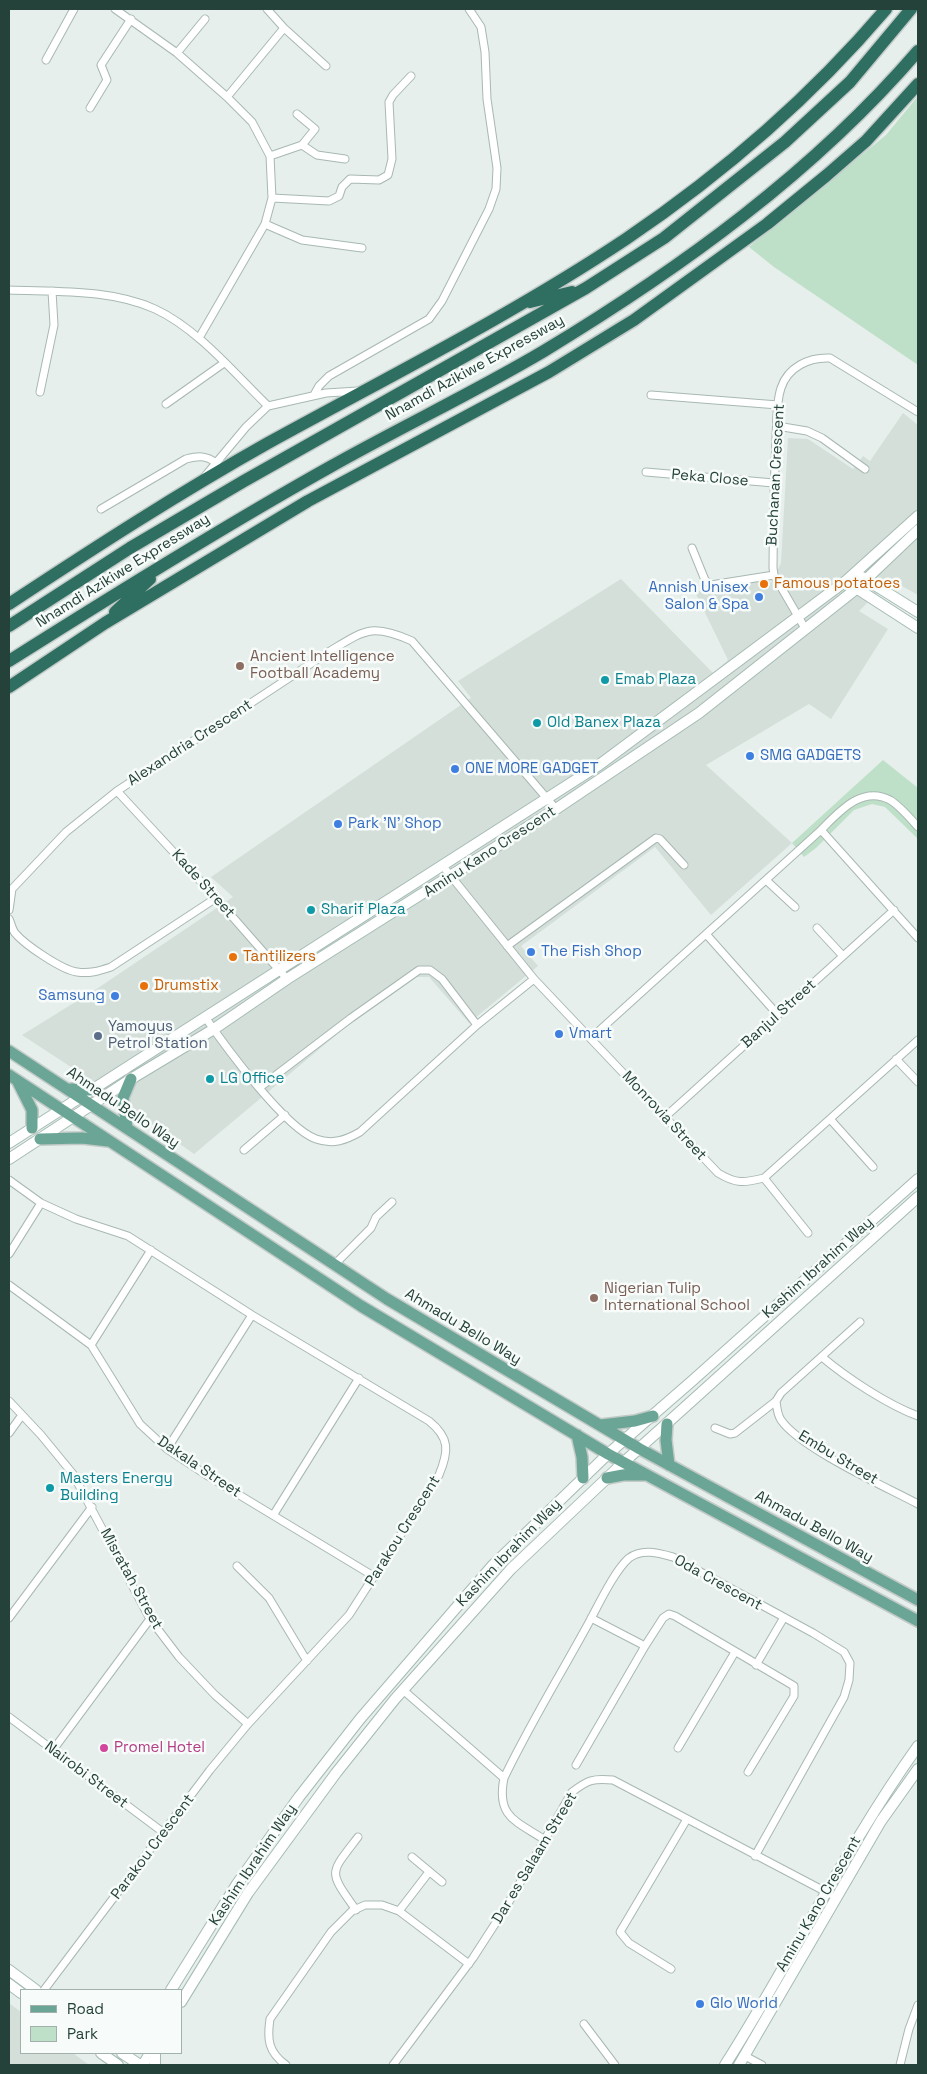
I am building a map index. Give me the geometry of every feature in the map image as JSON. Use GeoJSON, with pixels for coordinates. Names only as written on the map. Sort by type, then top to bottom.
{"type":"FeatureCollection","features":[{"type":"Feature","properties":{"kind":"highway"},"geometry":{"type":"LineString","coordinates":[[9,604],[200,482],[517,305],[624,240],[733,158],[797,103],[856,43],[886,9]]}},
{"type":"Feature","properties":{"kind":"highway","name":"Nnamdi Azikiwe Expressway"},"geometry":{"type":"LineString","coordinates":[[9,626],[130,548],[244,481],[586,288],[664,238],[785,142],[850,82],[911,9]]}},
{"type":"Feature","properties":{"kind":"highway","name":"Nnamdi Azikiwe Expressway"},"geometry":{"type":"LineString","coordinates":[[9,662],[167,561],[260,506],[542,352],[637,292],[729,228],[790,177],[870,105],[918,51]]}},
{"type":"Feature","properties":{"kind":"highway"},"geometry":{"type":"LineString","coordinates":[[9,687],[106,623],[308,501],[548,372],[634,320],[767,224],[828,175],[866,141],[918,84]]}},
{"type":"Feature","properties":{"kind":"highway"},"geometry":{"type":"LineString","coordinates":[[517,305],[586,288]]}},
{"type":"Feature","properties":{"kind":"highway"},"geometry":{"type":"LineString","coordinates":[[43,604],[78,559]]}},
{"type":"Feature","properties":{"kind":"highway"},"geometry":{"type":"LineString","coordinates":[[106,623],[118,608],[162,569],[167,561]]}},
{"type":"Feature","properties":{"kind":"main road","name":"Aminu Kano Crescent"},"geometry":{"type":"LineString","coordinates":[[9,1143],[599,765],[847,580],[918,516]]}},
{"type":"Feature","properties":{"kind":"main road","name":"Aminu Kano Crescent"},"geometry":{"type":"LineString","coordinates":[[9,1159],[131,1079],[214,1029],[287,979],[556,809],[699,713],[856,589],[918,530]]}},
{"type":"Feature","properties":{"kind":"main road"},"geometry":{"type":"LineString","coordinates":[[856,572],[865,580],[918,612]]}},
{"type":"Feature","properties":{"kind":"main road"},"geometry":{"type":"LineString","coordinates":[[847,580],[856,589],[918,628]]}},
{"type":"Feature","properties":{"kind":"main road","name":"Ahmadu Bello Way"},"geometry":{"type":"LineString","coordinates":[[9,1050],[387,1299],[640,1449],[918,1600]]}},
{"type":"Feature","properties":{"kind":"main road"},"geometry":{"type":"LineString","coordinates":[[13,1078],[361,1306],[608,1454],[918,1621]]}},
{"type":"Feature","properties":{"kind":"main road"},"geometry":{"type":"LineString","coordinates":[[13,1078],[32,1110],[32,1128]]}},
{"type":"Feature","properties":{"kind":"main road"},"geometry":{"type":"LineString","coordinates":[[126,1128],[123,1098],[131,1079]]}},
{"type":"Feature","properties":{"kind":"main road"},"geometry":{"type":"LineString","coordinates":[[67,1088],[91,1090]]}},
{"type":"Feature","properties":{"kind":"main road"},"geometry":{"type":"LineString","coordinates":[[40,1139],[82,1138],[111,1142]]}},
{"type":"Feature","properties":{"kind":"main road","name":"Kashim Ibrahim Way"},"geometry":{"type":"LineString","coordinates":[[172,1989],[237,1884],[299,1797],[360,1719],[493,1566],[608,1454],[918,1179]]}},
{"type":"Feature","properties":{"kind":"main road","name":"Kashim Ibrahim Way"},"geometry":{"type":"LineString","coordinates":[[182,2000],[248,1893],[336,1773],[404,1690],[511,1569],[624,1462],[918,1197]]}},
{"type":"Feature","properties":{"kind":"main road"},"geometry":{"type":"LineString","coordinates":[[601,1425],[635,1421],[653,1416]]}},
{"type":"Feature","properties":{"kind":"main road"},"geometry":{"type":"LineString","coordinates":[[667,1424],[666,1450],[669,1465]]}},
{"type":"Feature","properties":{"kind":"main road"},"geometry":{"type":"LineString","coordinates":[[577,1435],[582,1457],[583,1478]]}},
{"type":"Feature","properties":{"kind":"main road"},"geometry":{"type":"LineString","coordinates":[[607,1478],[623,1474],[648,1475]]}},
{"type":"Feature","properties":{"kind":"main road","name":"Aminu Kano Crescent"},"geometry":{"type":"LineString","coordinates":[[725,2065],[825,1892],[872,1815],[918,1746]]}},
{"type":"Feature","properties":{"kind":"main road","name":"Aminu Kano Crescent"},"geometry":{"type":"LineString","coordinates":[[742,2061],[881,1820],[918,1769]]}},
{"type":"Feature","properties":{"kind":"main road"},"geometry":{"type":"LineString","coordinates":[[9,1970],[35,1989]]}},
{"type":"Feature","properties":{"kind":"main road"},"geometry":{"type":"LineString","coordinates":[[9,1984],[20,1992]]}},
{"type":"Feature","properties":{"kind":"main road"},"geometry":{"type":"LineString","coordinates":[[102,2054],[118,2065]]}},
{"type":"Feature","properties":{"kind":"main road"},"geometry":{"type":"LineString","coordinates":[[127,2057],[141,2065],[149,2054]]}},
{"type":"Feature","properties":{"kind":"street"},"geometry":{"type":"LineString","coordinates":[[46,60],[74,9]]}},
{"type":"Feature","properties":{"kind":"street"},"geometry":{"type":"LineString","coordinates":[[115,9],[176,53],[227,97],[252,122],[270,156],[272,198],[265,224],[198,338]]}},
{"type":"Feature","properties":{"kind":"street"},"geometry":{"type":"LineString","coordinates":[[267,9],[284,28],[326,66]]}},
{"type":"Feature","properties":{"kind":"street"},"geometry":{"type":"LineString","coordinates":[[314,395],[319,386],[329,376],[429,319],[442,301],[490,209],[496,189],[496,168],[487,99],[485,52],[481,27],[470,9]]}},
{"type":"Feature","properties":{"kind":"street"},"geometry":{"type":"LineString","coordinates":[[90,108],[107,80],[101,65],[131,19]]}},
{"type":"Feature","properties":{"kind":"street"},"geometry":{"type":"LineString","coordinates":[[176,53],[205,19]]}},
{"type":"Feature","properties":{"kind":"street"},"geometry":{"type":"LineString","coordinates":[[227,97],[284,28]]}},
{"type":"Feature","properties":{"kind":"street"},"geometry":{"type":"LineString","coordinates":[[272,198],[329,201],[339,196],[342,187],[350,179],[379,180],[388,175],[392,159],[389,102],[411,76]]}},
{"type":"Feature","properties":{"kind":"street"},"geometry":{"type":"LineString","coordinates":[[270,156],[302,145],[315,129],[314,126],[298,114]]}},
{"type":"Feature","properties":{"kind":"street"},"geometry":{"type":"LineString","coordinates":[[302,145],[317,155],[345,159]]}},
{"type":"Feature","properties":{"kind":"street"},"geometry":{"type":"LineString","coordinates":[[265,224],[302,240],[362,248]]}},
{"type":"Feature","properties":{"kind":"street"},"geometry":{"type":"LineString","coordinates":[[9,290],[93,294],[142,304],[173,319],[198,338],[268,406]]}},
{"type":"Feature","properties":{"kind":"street"},"geometry":{"type":"LineString","coordinates":[[40,392],[54,325],[52,291]]}},
{"type":"Feature","properties":{"kind":"street","name":"Buchanan Crescent"},"geometry":{"type":"LineString","coordinates":[[806,630],[772,568],[774,483],[778,405],[781,388],[794,368],[814,359],[830,358],[918,412]]}},
{"type":"Feature","properties":{"kind":"street"},"geometry":{"type":"LineString","coordinates":[[166,404],[224,363]]}},
{"type":"Feature","properties":{"kind":"street"},"geometry":{"type":"LineString","coordinates":[[200,482],[246,427],[268,406],[332,392],[363,391]]}},
{"type":"Feature","properties":{"kind":"street"},"geometry":{"type":"LineString","coordinates":[[652,395],[778,405]]}},
{"type":"Feature","properties":{"kind":"street"},"geometry":{"type":"LineString","coordinates":[[777,426],[807,431],[822,438],[865,469]]}},
{"type":"Feature","properties":{"kind":"street"},"geometry":{"type":"LineString","coordinates":[[101,509],[186,459],[201,456],[208,457],[216,463]]}},
{"type":"Feature","properties":{"kind":"street","name":"Peka Close"},"geometry":{"type":"LineString","coordinates":[[646,472],[774,483]]}},
{"type":"Feature","properties":{"kind":"street"},"geometry":{"type":"LineString","coordinates":[[692,548],[705,580],[711,585],[774,574]]}},
{"type":"Feature","properties":{"kind":"street","name":"Alexandria Crescent"},"geometry":{"type":"LineString","coordinates":[[9,910],[12,889],[66,832],[117,791],[330,651],[359,634],[369,631],[380,630],[393,633],[412,641],[556,809]]}},
{"type":"Feature","properties":{"kind":"street","name":"Kade Street"},"geometry":{"type":"LineString","coordinates":[[117,791],[216,898],[287,979]]}},
{"type":"Feature","properties":{"kind":"street"},"geometry":{"type":"LineString","coordinates":[[591,1038],[822,830],[841,810],[854,801],[869,796],[891,801],[918,827]]}},
{"type":"Feature","properties":{"kind":"street"},"geometry":{"type":"LineString","coordinates":[[822,830],[918,938]]}},
{"type":"Feature","properties":{"kind":"street"},"geometry":{"type":"LineString","coordinates":[[507,946],[656,838],[684,865]]}},
{"type":"Feature","properties":{"kind":"street","name":"Monrovia Street"},"geometry":{"type":"LineString","coordinates":[[442,865],[534,979],[718,1173],[731,1181],[748,1182],[764,1178]]}},
{"type":"Feature","properties":{"kind":"street"},"geometry":{"type":"LineString","coordinates":[[766,880],[795,907]]}},
{"type":"Feature","properties":{"kind":"street"},"geometry":{"type":"LineString","coordinates":[[9,919],[16,933],[66,970],[95,972],[111,967],[216,898]]}},
{"type":"Feature","properties":{"kind":"street","name":"Banjul Street"},"geometry":{"type":"LineString","coordinates":[[665,1117],[894,910]]}},
{"type":"Feature","properties":{"kind":"street"},"geometry":{"type":"LineString","coordinates":[[817,928],[843,956]]}},
{"type":"Feature","properties":{"kind":"street"},"geometry":{"type":"LineString","coordinates":[[706,934],[778,1015]]}},
{"type":"Feature","properties":{"kind":"street"},"geometry":{"type":"LineString","coordinates":[[259,1088],[418,970],[430,970],[442,979],[477,1024]]}},
{"type":"Feature","properties":{"kind":"street"},"geometry":{"type":"LineString","coordinates":[[205,1017],[259,1088],[302,1132],[316,1139],[331,1142],[346,1140],[360,1132],[477,1024],[534,979]]}},
{"type":"Feature","properties":{"kind":"street"},"geometry":{"type":"LineString","coordinates":[[808,1233],[764,1178],[918,1040]]}},
{"type":"Feature","properties":{"kind":"street"},"geometry":{"type":"LineString","coordinates":[[896,1059],[918,1082]]}},
{"type":"Feature","properties":{"kind":"street"},"geometry":{"type":"LineString","coordinates":[[244,1150],[285,1115]]}},
{"type":"Feature","properties":{"kind":"street"},"geometry":{"type":"LineString","coordinates":[[830,1119],[873,1167]]}},
{"type":"Feature","properties":{"kind":"street","name":"Parakou Crescent"},"geometry":{"type":"LineString","coordinates":[[9,1180],[41,1203],[76,1219],[128,1236],[252,1315],[429,1421],[441,1431],[446,1446],[445,1461],[439,1475],[349,1615],[248,1724],[210,1770],[45,1989]]}},
{"type":"Feature","properties":{"kind":"street"},"geometry":{"type":"LineString","coordinates":[[334,1265],[371,1228],[376,1217],[392,1202]]}},
{"type":"Feature","properties":{"kind":"street"},"geometry":{"type":"LineString","coordinates":[[9,1254],[41,1203]]}},
{"type":"Feature","properties":{"kind":"street"},"geometry":{"type":"LineString","coordinates":[[90,1345],[151,1250]]}},
{"type":"Feature","properties":{"kind":"street","name":"Dakala Street"},"geometry":{"type":"LineString","coordinates":[[9,1285],[90,1345],[140,1424],[168,1450],[375,1577]]}},
{"type":"Feature","properties":{"kind":"street"},"geometry":{"type":"LineString","coordinates":[[168,1450],[252,1315]]}},
{"type":"Feature","properties":{"kind":"street"},"geometry":{"type":"LineString","coordinates":[[716,1428],[730,1434],[735,1433],[776,1401],[782,1393],[860,1322]]}},
{"type":"Feature","properties":{"kind":"street"},"geometry":{"type":"LineString","coordinates":[[822,1357],[834,1367],[871,1390],[918,1416]]}},
{"type":"Feature","properties":{"kind":"street"},"geometry":{"type":"LineString","coordinates":[[274,1514],[359,1378]]}},
{"type":"Feature","properties":{"kind":"street","name":"Misratah Street"},"geometry":{"type":"LineString","coordinates":[[9,1401],[73,1474],[150,1619],[215,1695],[248,1724]]}},
{"type":"Feature","properties":{"kind":"street","name":"Embu Street"},"geometry":{"type":"LineString","coordinates":[[776,1401],[777,1411],[782,1420],[804,1441],[918,1504]]}},
{"type":"Feature","properties":{"kind":"street"},"geometry":{"type":"LineString","coordinates":[[9,1433],[22,1415]]}},
{"type":"Feature","properties":{"kind":"street"},"geometry":{"type":"LineString","coordinates":[[9,1618],[92,1507]]}},
{"type":"Feature","properties":{"kind":"street","name":"Oda Crescent"},"geometry":{"type":"LineString","coordinates":[[545,1840],[509,1815],[503,1806],[501,1791],[504,1778],[591,1618],[621,1568],[630,1558],[644,1553],[657,1552],[673,1557],[783,1619],[813,1633],[844,1652],[850,1663],[850,1680],[844,1697],[755,1856]]}},
{"type":"Feature","properties":{"kind":"street"},"geometry":{"type":"LineString","coordinates":[[237,1566],[269,1598],[306,1661]]}},
{"type":"Feature","properties":{"kind":"street"},"geometry":{"type":"LineString","coordinates":[[576,1765],[644,1646],[663,1618],[669,1614],[794,1686],[794,1696],[748,1772]]}},
{"type":"Feature","properties":{"kind":"street"},"geometry":{"type":"LineString","coordinates":[[591,1618],[644,1646]]}},
{"type":"Feature","properties":{"kind":"street"},"geometry":{"type":"LineString","coordinates":[[53,1750],[150,1619]]}},
{"type":"Feature","properties":{"kind":"street"},"geometry":{"type":"LineString","coordinates":[[756,1665],[783,1619]]}},
{"type":"Feature","properties":{"kind":"street"},"geometry":{"type":"LineString","coordinates":[[678,1748],[734,1652]]}},
{"type":"Feature","properties":{"kind":"street"},"geometry":{"type":"LineString","coordinates":[[404,1690],[504,1778]]}},
{"type":"Feature","properties":{"kind":"street","name":"Nairobi Street"},"geometry":{"type":"LineString","coordinates":[[9,1717],[164,1833]]}},
{"type":"Feature","properties":{"kind":"street"},"geometry":{"type":"LineString","coordinates":[[907,1762],[918,1769]]}},
{"type":"Feature","properties":{"kind":"street","name":"Dar es Salaam Street"},"geometry":{"type":"LineString","coordinates":[[393,2065],[469,1964],[506,1907],[572,1792],[584,1782],[597,1778],[613,1780],[835,1897]]}},
{"type":"Feature","properties":{"kind":"street"},"geometry":{"type":"LineString","coordinates":[[671,1969],[629,1943],[620,1932],[687,1819]]}},
{"type":"Feature","properties":{"kind":"street"},"geometry":{"type":"LineString","coordinates":[[356,1910],[338,1883],[334,1873],[337,1865],[358,1837]]}},
{"type":"Feature","properties":{"kind":"street"},"geometry":{"type":"LineString","coordinates":[[412,1856],[442,1882]]}},
{"type":"Feature","properties":{"kind":"street"},"geometry":{"type":"LineString","coordinates":[[399,1911],[429,1872]]}},
{"type":"Feature","properties":{"kind":"street"},"geometry":{"type":"LineString","coordinates":[[286,2065],[271,2049],[267,2036],[270,2019],[331,1932],[356,1910],[365,1905],[382,1905],[399,1911],[469,1964]]}},
{"type":"Feature","properties":{"kind":"street"},"geometry":{"type":"LineString","coordinates":[[900,2065],[909,2029],[918,2005]]}},
{"type":"Feature","properties":{"kind":"street"},"geometry":{"type":"LineString","coordinates":[[584,2024],[615,2065]]}},
{"type":"Feature","properties":{"kind":"street"},"geometry":{"type":"LineString","coordinates":[[742,2061],[762,2065]]}},
{"type":"Feature","properties":{"kind":"shaded area"},"geometry":{"type":"Polygon","coordinates":[[[903,413],[918,425],[918,595],[891,580],[859,611],[888,629],[831,719],[809,704],[706,765],[792,843],[711,915],[655,847],[521,946],[538,966],[469,1023],[429,977],[417,977],[341,1031],[194,1154],[74,1069],[22,1035],[98,988],[233,897],[211,877],[471,698],[458,681],[621,579],[713,673],[728,660],[695,592],[764,572],[771,583],[781,563],[788,438],[808,439],[853,469],[863,456],[870,461],[903,413]]]}},
{"type":"Feature","properties":{"kind":"shaded area"},"geometry":{"type":"Polygon","coordinates":[[[9,2003],[20,2011],[20,2054],[74,2054],[89,2065],[9,2065],[9,2003]]]}},
{"type":"Feature","properties":{"kind":"green space"},"geometry":{"type":"Polygon","coordinates":[[[918,96],[918,365],[774,267],[749,247],[886,135],[918,96]]]}},
{"type":"Feature","properties":{"kind":"green space"},"geometry":{"type":"Polygon","coordinates":[[[883,760],[918,788],[918,839],[885,807],[872,804],[854,810],[816,848],[804,857],[792,843],[883,760]]]}},
{"type":"Feature","properties":{"kind":"place","name":"Famous potatoes"},"geometry":{"type":"Point","coordinates":[764,584]}},
{"type":"Feature","properties":{"kind":"place","name":"Annish Unisex Salon & Spa"},"geometry":{"type":"Point","coordinates":[759,597]}},
{"type":"Feature","properties":{"kind":"place","name":"Ancient Intelligence Football Academy"},"geometry":{"type":"Point","coordinates":[240,666]}},
{"type":"Feature","properties":{"kind":"place","name":"Emab Plaza"},"geometry":{"type":"Point","coordinates":[605,680]}},
{"type":"Feature","properties":{"kind":"place","name":"Old Banex Plaza"},"geometry":{"type":"Point","coordinates":[537,723]}},
{"type":"Feature","properties":{"kind":"place","name":"SMG GADGETS"},"geometry":{"type":"Point","coordinates":[750,756]}},
{"type":"Feature","properties":{"kind":"place","name":"ONE MORE GADGET"},"geometry":{"type":"Point","coordinates":[455,769]}},
{"type":"Feature","properties":{"kind":"place","name":"Park 'N' Shop"},"geometry":{"type":"Point","coordinates":[338,824]}},
{"type":"Feature","properties":{"kind":"place","name":"Sharif Plaza"},"geometry":{"type":"Point","coordinates":[311,910]}},
{"type":"Feature","properties":{"kind":"place","name":"The Fish Shop"},"geometry":{"type":"Point","coordinates":[531,952]}},
{"type":"Feature","properties":{"kind":"place","name":"Tantilizers"},"geometry":{"type":"Point","coordinates":[233,957]}},
{"type":"Feature","properties":{"kind":"place","name":"Drumstix"},"geometry":{"type":"Point","coordinates":[144,986]}},
{"type":"Feature","properties":{"kind":"place","name":"Samsung"},"geometry":{"type":"Point","coordinates":[115,996]}},
{"type":"Feature","properties":{"kind":"place","name":"Vmart"},"geometry":{"type":"Point","coordinates":[559,1034]}},
{"type":"Feature","properties":{"kind":"place","name":"Yamoyus Petrol Station"},"geometry":{"type":"Point","coordinates":[98,1036]}},
{"type":"Feature","properties":{"kind":"place","name":"LG Office"},"geometry":{"type":"Point","coordinates":[210,1079]}},
{"type":"Feature","properties":{"kind":"place","name":"Nigerian Tulip International School"},"geometry":{"type":"Point","coordinates":[594,1298]}},
{"type":"Feature","properties":{"kind":"place","name":"Masters Energy Building"},"geometry":{"type":"Point","coordinates":[50,1488]}},
{"type":"Feature","properties":{"kind":"place","name":"Promel Hotel"},"geometry":{"type":"Point","coordinates":[104,1748]}},
{"type":"Feature","properties":{"kind":"place","name":"Glo World"},"geometry":{"type":"Point","coordinates":[700,2004]}}]}
